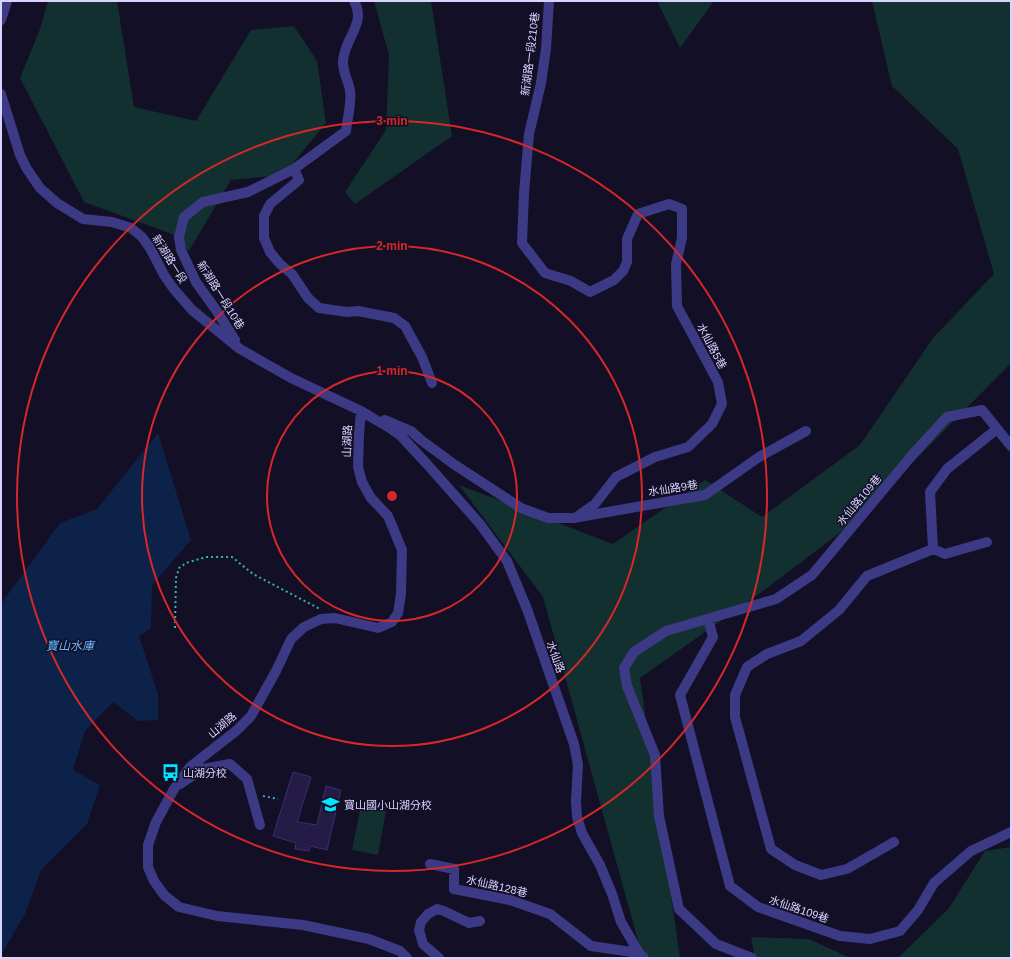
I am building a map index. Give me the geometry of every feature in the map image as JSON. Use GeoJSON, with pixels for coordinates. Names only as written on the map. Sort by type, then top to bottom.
{"type":"FeatureCollection","features":[{"type":"Feature","properties":{"kind":"street"},"geometry":{"type":"LineString","coordinates":[[1,20],[7,1]]}},
{"type":"Feature","properties":{"kind":"street","name":"新湖路一段10巷"},"geometry":{"type":"LineString","coordinates":[[240,348],[196,282],[181,250],[179,237],[184,217],[203,202],[248,192],[294,169],[346,131],[351,93],[343,62],[348,42],[358,23],[358,8],[354,1]]}},
{"type":"Feature","properties":{"kind":"street","name":"新湖路一段210巷"},"geometry":{"type":"LineString","coordinates":[[529,134],[541,83],[546,49],[549,1]]}},
{"type":"Feature","properties":{"kind":"street","name":"新湖路一段"},"geometry":{"type":"LineString","coordinates":[[1,94],[20,154],[27,170],[40,188],[57,203],[82,219],[112,222],[131,228],[142,237],[150,248],[164,275],[192,310],[240,348],[291,378],[361,411]]}},
{"type":"Feature","properties":{"kind":"street","name":"水仙路5巷"},"geometry":{"type":"LineString","coordinates":[[529,134],[522,242],[545,273],[572,281],[590,292],[614,280],[623,271],[628,262],[627,239],[638,214],[669,204],[682,209],[682,238],[676,264],[677,306],[718,382],[722,404],[712,424],[688,447],[655,457],[616,477],[595,504],[575,518]]}},
{"type":"Feature","properties":{"kind":"street"},"geometry":{"type":"LineString","coordinates":[[294,169],[299,180],[270,204],[264,216],[264,238],[270,252],[280,264],[292,274],[308,298],[319,308],[347,312],[358,311],[394,318],[405,326],[422,357],[432,383]]}},
{"type":"Feature","properties":{"kind":"street","name":"水仙路109巷"},"geometry":{"type":"LineString","coordinates":[[752,958],[716,944],[679,909],[659,816],[655,754],[627,686],[624,668],[634,652],[666,631],[776,599],[812,575],[913,454],[947,417],[982,410],[1011,446]]}},
{"type":"Feature","properties":{"kind":"street"},"geometry":{"type":"LineString","coordinates":[[361,411],[411,431],[455,465],[521,508],[548,518],[575,518]]}},
{"type":"Feature","properties":{"kind":"street","name":"山湖路"},"geometry":{"type":"LineString","coordinates":[[361,411],[358,467],[362,482],[371,498],[388,516],[402,550],[401,594],[398,613],[392,622],[378,628],[335,618],[321,619],[304,627],[291,639],[276,672],[251,716],[236,731],[190,767],[174,789],[156,822],[148,846],[148,867],[154,881],[164,895],[179,907],[217,916],[303,925],[369,939],[400,951],[407,958]]}},
{"type":"Feature","properties":{"kind":"street","name":"水仙路"},"geometry":{"type":"LineString","coordinates":[[361,411],[401,436],[480,524],[507,562],[527,610],[574,744],[578,765],[577,809],[582,833],[600,865],[612,894],[621,922],[641,955]]}},
{"type":"Feature","properties":{"kind":"street"},"geometry":{"type":"LineString","coordinates":[[933,549],[930,492],[947,469],[997,429]]}},
{"type":"Feature","properties":{"kind":"street","name":"水仙路9巷"},"geometry":{"type":"LineString","coordinates":[[575,518],[705,495],[759,457],[806,431]]}},
{"type":"Feature","properties":{"kind":"street"},"geometry":{"type":"LineString","coordinates":[[894,842],[847,869],[821,875],[794,865],[770,849],[735,717],[736,695],[747,667],[767,654],[801,641],[839,610],[866,576],[933,549],[945,554],[987,542]]}},
{"type":"Feature","properties":{"kind":"street","name":"水仙路109巷"},"geometry":{"type":"LineString","coordinates":[[708,619],[713,638],[680,695],[730,886],[758,907],[840,936],[870,939],[900,931],[918,910],[934,883],[970,851],[1011,832]]}},
{"type":"Feature","properties":{"kind":"street"},"geometry":{"type":"LineString","coordinates":[[174,789],[202,769],[230,764],[247,779],[260,825]]}},
{"type":"Feature","properties":{"kind":"street","name":"水仙路128巷"},"geometry":{"type":"LineString","coordinates":[[430,864],[454,869],[454,889],[510,900],[550,914],[591,946],[641,955]]}},
{"type":"Feature","properties":{"kind":"street"},"geometry":{"type":"LineString","coordinates":[[439,958],[423,944],[419,930],[421,922],[428,914],[437,909],[469,923],[480,921]]}},
{"type":"Feature","properties":{"kind":"path"},"geometry":{"type":"LineString","coordinates":[[175,628],[176,578],[179,568],[186,563],[206,557],[232,557],[253,574],[335,618]]}},
{"type":"Feature","properties":{"kind":"path"},"geometry":{"type":"LineString","coordinates":[[252,794],[278,799]]}},
{"type":"Feature","properties":{"kind":"green space"},"geometry":{"type":"Polygon","coordinates":[[[48,1],[117,1],[134,107],[196,121],[251,30],[294,26],[317,61],[326,123],[283,175],[231,180],[189,251],[172,234],[84,202],[20,78],[40,29],[48,1]]]}},
{"type":"Feature","properties":{"kind":"green space"},"geometry":{"type":"Polygon","coordinates":[[[374,1],[431,1],[452,136],[355,204],[345,192],[386,130],[389,55],[374,1]]]}},
{"type":"Feature","properties":{"kind":"green space"},"geometry":{"type":"Polygon","coordinates":[[[657,1],[714,1],[680,48],[657,1]]]}},
{"type":"Feature","properties":{"kind":"green space"},"geometry":{"type":"Polygon","coordinates":[[[872,1],[1011,1],[1011,363],[854,522],[763,591],[640,678],[680,958],[647,958],[642,955],[543,597],[459,485],[613,544],[705,480],[762,517],[860,445],[933,338],[994,274],[958,149],[892,86],[872,1]]]}},
{"type":"Feature","properties":{"kind":"green space"},"geometry":{"type":"Polygon","coordinates":[[[361,806],[386,811],[378,855],[352,850],[361,806]]]}},
{"type":"Feature","properties":{"kind":"green space"},"geometry":{"type":"Polygon","coordinates":[[[1011,847],[1011,958],[898,958],[949,908],[985,851],[1011,847]]]}},
{"type":"Feature","properties":{"kind":"green space"},"geometry":{"type":"Polygon","coordinates":[[[751,937],[809,939],[850,958],[755,958],[751,937]]]}},
{"type":"Feature","properties":{"kind":"water","name":"寶山水庫"},"geometry":{"type":"Polygon","coordinates":[[[158,433],[191,540],[152,585],[151,629],[139,636],[158,694],[158,720],[138,721],[113,702],[85,731],[73,770],[100,785],[87,824],[41,870],[25,914],[1,955],[1,604],[60,523],[97,509],[158,433]]]}},
{"type":"Feature","properties":{"kind":"building"},"geometry":{"type":"Polygon","coordinates":[[[293,772],[311,777],[297,822],[317,825],[326,786],[341,790],[327,850],[310,846],[309,851],[295,849],[296,843],[273,836],[293,772]]]}},
{"type":"Feature","properties":{"kind":"place","name":"山湖分校"},"geometry":{"type":"Point","coordinates":[170,773]}},
{"type":"Feature","properties":{"kind":"place","name":"寶山國小山湖分校"},"geometry":{"type":"Point","coordinates":[331,805]}}]}
